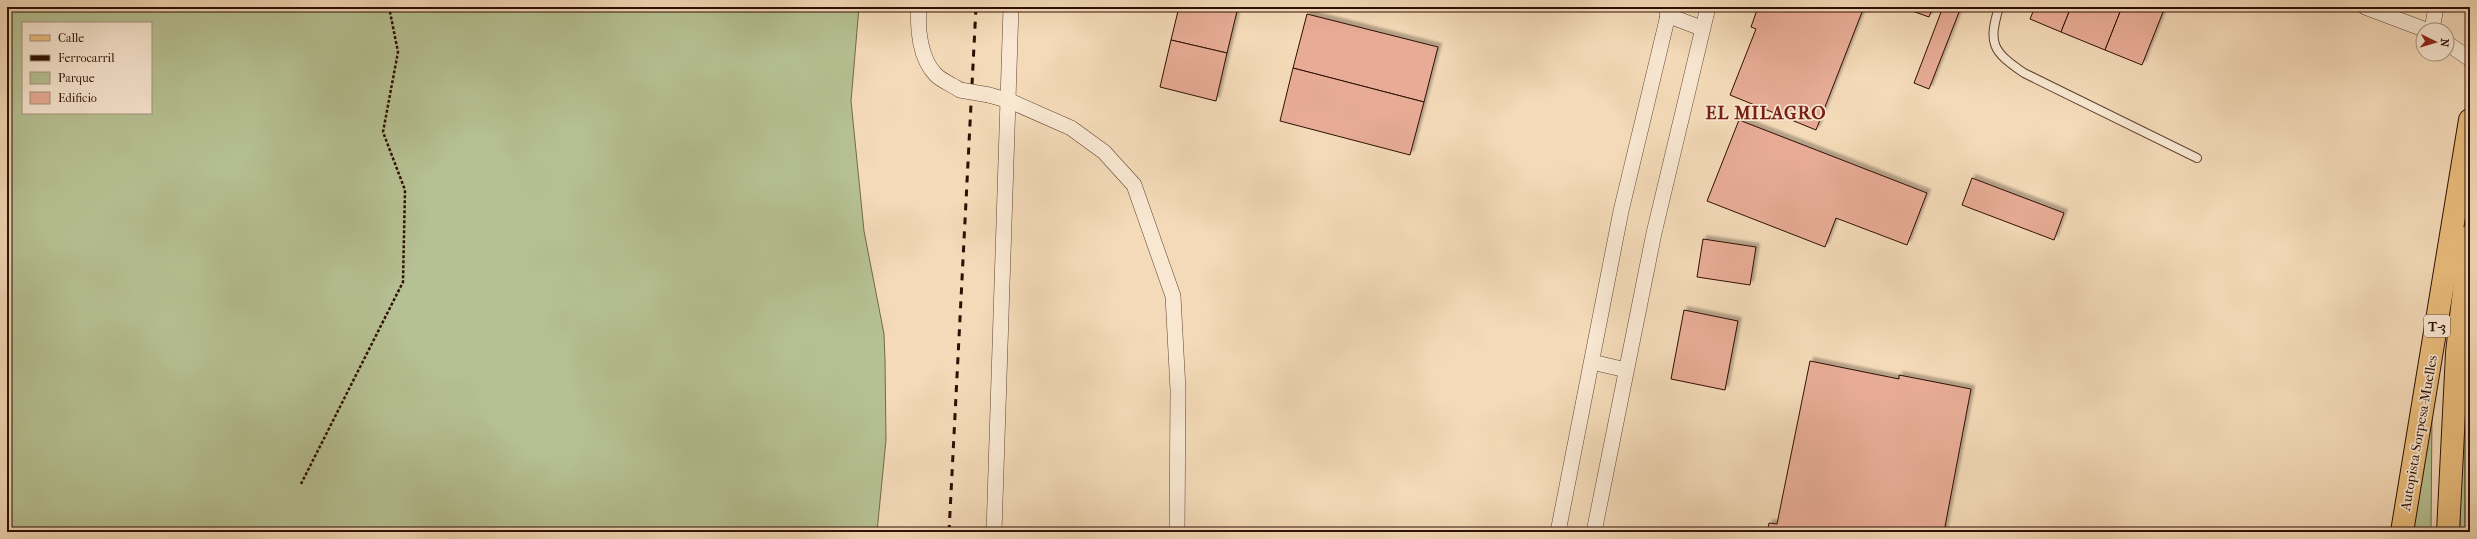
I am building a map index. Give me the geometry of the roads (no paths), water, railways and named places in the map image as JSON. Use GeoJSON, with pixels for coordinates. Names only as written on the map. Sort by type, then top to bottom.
{"type":"FeatureCollection","features":[{"type":"Feature","properties":{"kind":"main road","name":"Autopista Sorpesa-Muelles"},"geometry":{"type":"LineString","coordinates":[[2402,532],[2470,120]]}},
{"type":"Feature","properties":{"kind":"main road"},"geometry":{"type":"LineString","coordinates":[[2448,532],[2457,353],[2470,236]]}},
{"type":"Feature","properties":{"kind":"street"},"geometry":{"type":"LineString","coordinates":[[919,7],[920,38],[925,58],[936,76],[960,90],[1010,101],[1071,128],[1104,152],[1134,186],[1173,296],[1178,390],[1177,532]]}},
{"type":"Feature","properties":{"kind":"street"},"geometry":{"type":"LineString","coordinates":[[994,532],[1010,101],[1011,7]]}},
{"type":"Feature","properties":{"kind":"street"},"geometry":{"type":"LineString","coordinates":[[1594,532],[1654,233],[1701,28],[1708,7]]}},
{"type":"Feature","properties":{"kind":"street"},"geometry":{"type":"LineString","coordinates":[[2365,7],[2415,26]]}},
{"type":"Feature","properties":{"kind":"street"},"geometry":{"type":"LineString","coordinates":[[2433,22],[2436,7]]}},
{"type":"Feature","properties":{"kind":"street"},"geometry":{"type":"LineString","coordinates":[[1558,532],[1621,211],[1668,11],[1701,28]]}},
{"type":"Feature","properties":{"kind":"street"},"geometry":{"type":"LineString","coordinates":[[2455,49],[2470,59]]}},
{"type":"Feature","properties":{"kind":"street"},"geometry":{"type":"LineString","coordinates":[[1592,362],[1626,370]]}},
{"type":"Feature","properties":{"kind":"lane"},"geometry":{"type":"LineString","coordinates":[[1999,7],[1992,31],[1998,52],[2005,60],[2024,73],[2197,158]]}},
{"type":"Feature","properties":{"kind":"railway"},"geometry":{"type":"LineString","coordinates":[[949,532],[976,7]]}},
{"type":"Feature","properties":{"kind":"district","name":"EL MILAGRO"},"geometry":{"type":"Point","coordinates":[1766,113]}}]}
